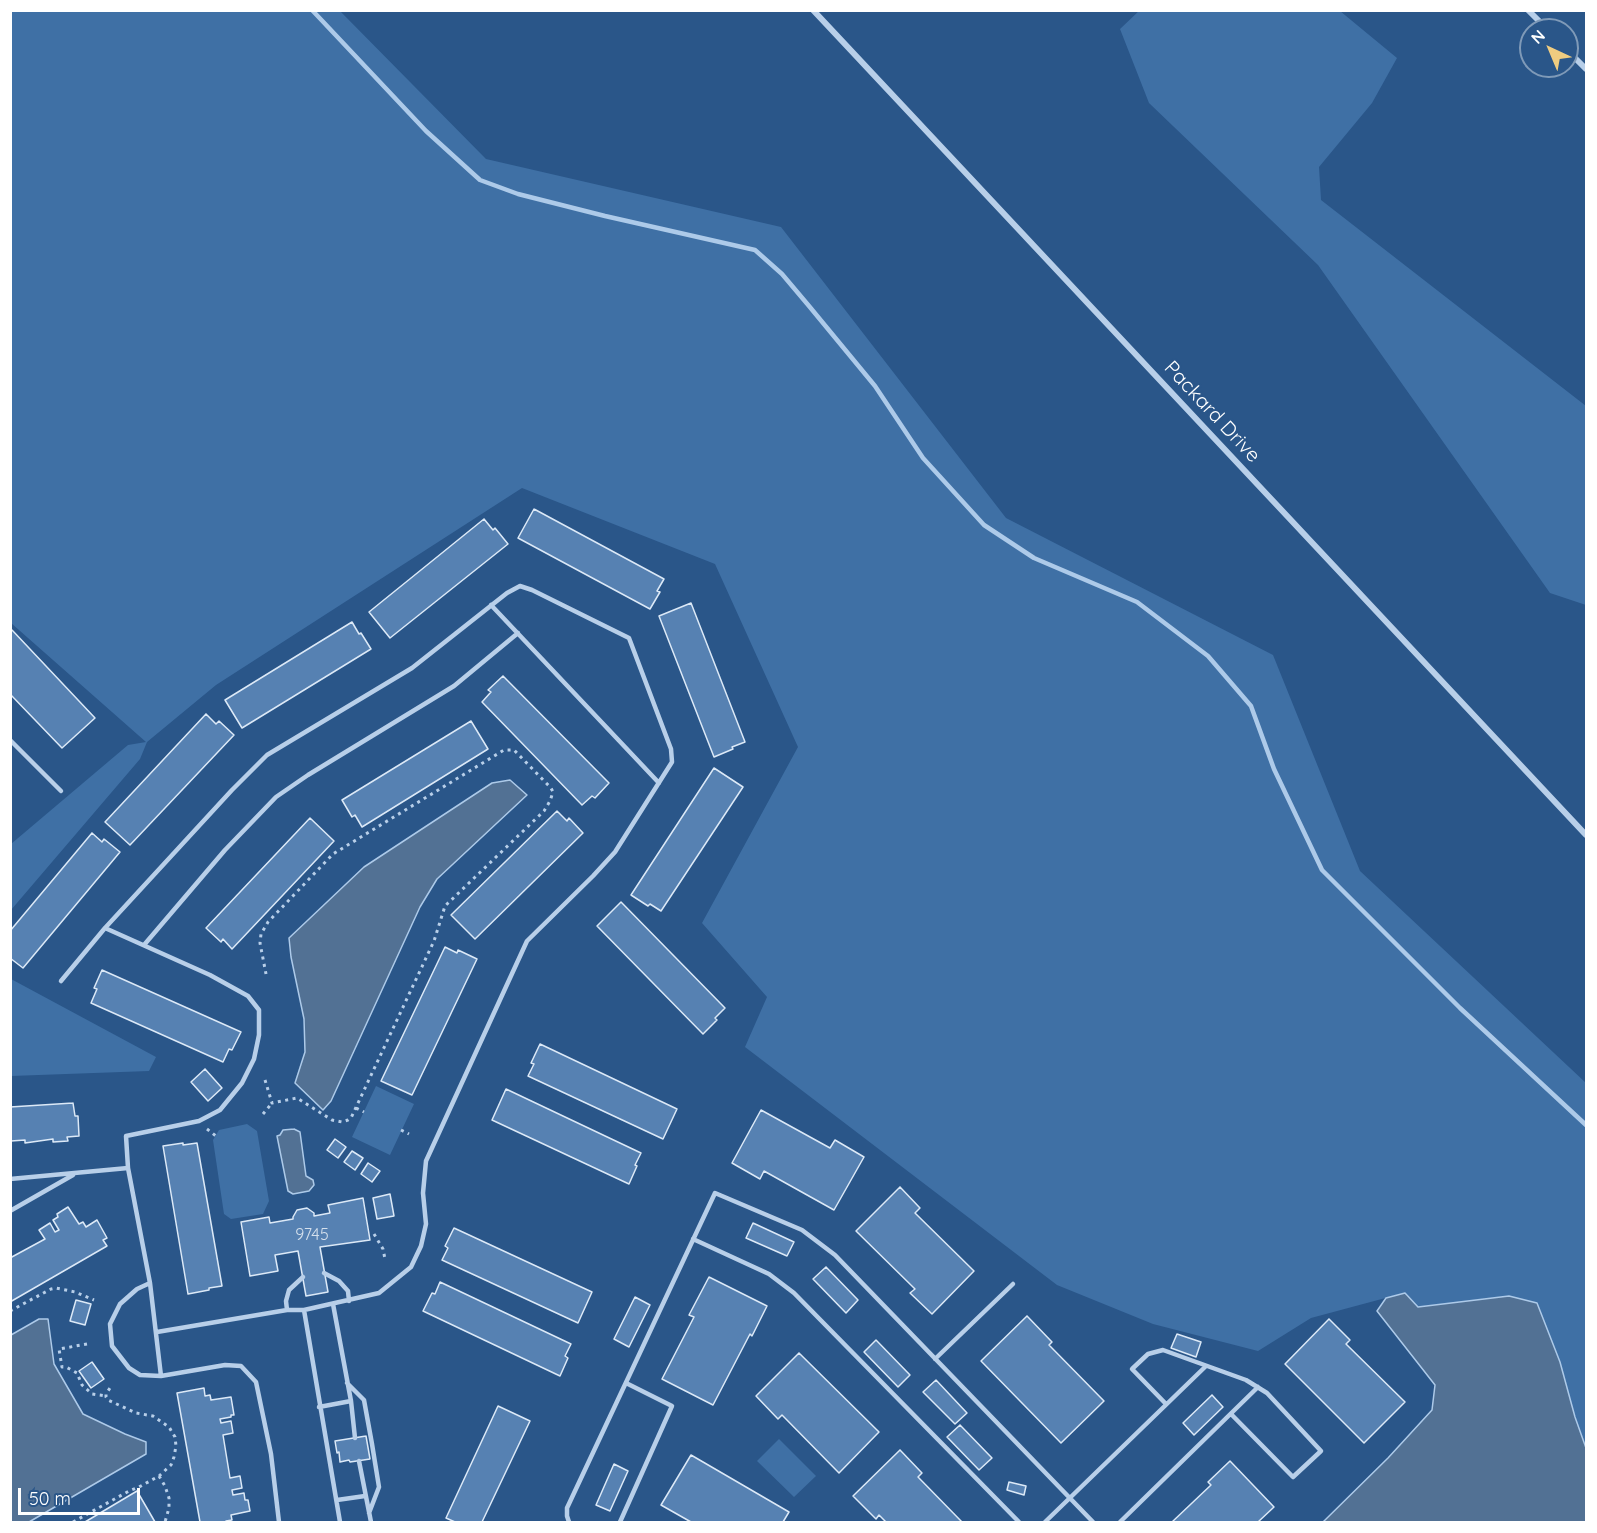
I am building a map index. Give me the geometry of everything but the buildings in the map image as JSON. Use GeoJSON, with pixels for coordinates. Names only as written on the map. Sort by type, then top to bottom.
{"type":"FeatureCollection","features":[{"type":"Feature","properties":{"kind":"street","name":"Packard Drive"},"geometry":{"type":"LineString","coordinates":[[813,10],[1587,835]]}},
{"type":"Feature","properties":{"kind":"lane"},"geometry":{"type":"LineString","coordinates":[[61,981],[105,928],[267,754],[412,668],[507,592],[520,586],[532,590],[629,638],[671,749],[672,762],[615,852],[527,941],[426,1161],[423,1193],[426,1224],[421,1246],[411,1267],[379,1293],[304,1311],[287,1310],[157,1332]]}},
{"type":"Feature","properties":{"kind":"lane"},"geometry":{"type":"LineString","coordinates":[[491,605],[658,783]]}},
{"type":"Feature","properties":{"kind":"lane"},"geometry":{"type":"LineString","coordinates":[[144,945],[225,850],[276,797],[454,686],[518,633]]}},
{"type":"Feature","properties":{"kind":"lane"},"geometry":{"type":"LineString","coordinates":[[10,740],[62,791]]}},
{"type":"Feature","properties":{"kind":"lane"},"geometry":{"type":"LineString","coordinates":[[105,928],[210,975],[248,996],[259,1010],[260,1035],[254,1059],[242,1083],[220,1110],[199,1121],[126,1136],[128,1168],[150,1283],[161,1376]]}},
{"type":"Feature","properties":{"kind":"lane"},"geometry":{"type":"LineString","coordinates":[[10,1179],[128,1168]]}},
{"type":"Feature","properties":{"kind":"lane"},"geometry":{"type":"LineString","coordinates":[[10,1211],[75,1173]]}},
{"type":"Feature","properties":{"kind":"lane"},"geometry":{"type":"LineString","coordinates":[[569,1522],[567,1508],[715,1193],[802,1230],[835,1256],[1093,1522]]}},
{"type":"Feature","properties":{"kind":"lane"},"geometry":{"type":"LineString","coordinates":[[693,1239],[769,1274],[794,1293],[1019,1522]]}},
{"type":"Feature","properties":{"kind":"lane"},"geometry":{"type":"LineString","coordinates":[[324,1273],[339,1281],[348,1291],[350,1300]]}},
{"type":"Feature","properties":{"kind":"lane"},"geometry":{"type":"LineString","coordinates":[[287,1310],[286,1301],[289,1290],[303,1277]]}},
{"type":"Feature","properties":{"kind":"lane"},"geometry":{"type":"LineString","coordinates":[[150,1283],[137,1289],[120,1304],[110,1324],[112,1347],[129,1368],[140,1375],[161,1376],[225,1365],[241,1366],[256,1382],[271,1454],[279,1522]]}},
{"type":"Feature","properties":{"kind":"lane"},"geometry":{"type":"LineString","coordinates":[[935,1359],[1013,1284]]}},
{"type":"Feature","properties":{"kind":"lane"},"geometry":{"type":"LineString","coordinates":[[333,1304],[351,1401],[355,1438]]}},
{"type":"Feature","properties":{"kind":"lane"},"geometry":{"type":"LineString","coordinates":[[304,1311],[340,1522]]}},
{"type":"Feature","properties":{"kind":"lane"},"geometry":{"type":"LineString","coordinates":[[1167,1404],[1132,1369],[1148,1354],[1163,1350],[1246,1380],[1258,1387],[1267,1393],[1321,1451],[1293,1477],[1231,1414]]}},
{"type":"Feature","properties":{"kind":"lane"},"geometry":{"type":"LineString","coordinates":[[1045,1522],[1206,1366]]}},
{"type":"Feature","properties":{"kind":"lane"},"geometry":{"type":"LineString","coordinates":[[347,1383],[364,1400],[372,1444],[379,1487],[369,1513]]}},
{"type":"Feature","properties":{"kind":"lane"},"geometry":{"type":"LineString","coordinates":[[620,1522],[672,1406],[626,1383]]}},
{"type":"Feature","properties":{"kind":"lane"},"geometry":{"type":"LineString","coordinates":[[1120,1522],[1258,1387]]}},
{"type":"Feature","properties":{"kind":"lane"},"geometry":{"type":"LineString","coordinates":[[319,1407],[351,1401]]}},
{"type":"Feature","properties":{"kind":"lane"},"geometry":{"type":"LineString","coordinates":[[359,1461],[371,1522]]}},
{"type":"Feature","properties":{"kind":"lane"},"geometry":{"type":"LineString","coordinates":[[337,1500],[366,1496]]}},
{"type":"Feature","properties":{"kind":"path"},"geometry":{"type":"LineString","coordinates":[[263,1114],[272,1103],[297,1098],[336,1122],[348,1120],[356,1108],[435,941],[445,906],[543,811],[550,801],[553,792],[551,788],[514,750],[504,750],[333,854],[268,922],[261,934],[260,943],[266,975]]}},
{"type":"Feature","properties":{"kind":"path"},"geometry":{"type":"LineString","coordinates":[[265,1080],[272,1103]]}},
{"type":"Feature","properties":{"kind":"path"},"geometry":{"type":"LineString","coordinates":[[356,1108],[364,1112]]}},
{"type":"Feature","properties":{"kind":"path"},"geometry":{"type":"LineString","coordinates":[[207,1129],[216,1136]]}},
{"type":"Feature","properties":{"kind":"path"},"geometry":{"type":"LineString","coordinates":[[401,1130],[410,1134]]}},
{"type":"Feature","properties":{"kind":"path"},"geometry":{"type":"LineString","coordinates":[[374,1234],[383,1249],[385,1259]]}},
{"type":"Feature","properties":{"kind":"path"},"geometry":{"type":"LineString","coordinates":[[10,1311],[51,1288],[75,1292],[94,1300]]}},
{"type":"Feature","properties":{"kind":"path"},"geometry":{"type":"LineString","coordinates":[[74,1522],[159,1476],[171,1465],[176,1446],[168,1427],[153,1416],[136,1413],[115,1404],[106,1396],[92,1394],[82,1385],[77,1372],[62,1367],[59,1348],[87,1344]]}},
{"type":"Feature","properties":{"kind":"path"},"geometry":{"type":"LineString","coordinates":[[106,1396],[112,1385]]}},
{"type":"Feature","properties":{"kind":"path"},"geometry":{"type":"LineString","coordinates":[[159,1476],[169,1498],[165,1521],[170,1522]]}},
{"type":"Feature","properties":{"kind":"shaded area"},"geometry":{"type":"Polygon","coordinates":[[[1140,10],[1340,11],[1397,58],[1372,103],[1319,167],[1321,200],[1586,406],[1586,605],[1550,593],[1318,265],[1149,103],[1120,29],[1140,10]]]}},
{"type":"Feature","properties":{"kind":"shaded area"},"geometry":{"type":"Polygon","coordinates":[[[11,11],[340,11],[486,159],[781,227],[1006,518],[1273,655],[1360,871],[1586,1083],[1586,1448],[1575,1417],[1509,1296],[1418,1307],[1404,1293],[1311,1318],[1258,1351],[1153,1324],[1057,1285],[745,1047],[767,997],[702,923],[798,747],[715,564],[522,488],[216,685],[147,742],[140,759],[11,910],[11,844],[128,745],[146,742],[11,623],[11,11]]]}},
{"type":"Feature","properties":{"kind":"shaded area"},"geometry":{"type":"Polygon","coordinates":[[[510,780],[527,795],[437,879],[420,907],[331,1101],[323,1110],[295,1083],[305,1052],[304,1019],[289,938],[364,867],[492,783],[510,780]]]}},
{"type":"Feature","properties":{"kind":"shaded area"},"geometry":{"type":"Polygon","coordinates":[[[11,979],[156,1057],[149,1071],[11,1076],[11,979]]]}},
{"type":"Feature","properties":{"kind":"shaded area"},"geometry":{"type":"Polygon","coordinates":[[[376,1086],[414,1104],[390,1155],[352,1137],[376,1086]]]}},
{"type":"Feature","properties":{"kind":"shaded area"},"geometry":{"type":"Polygon","coordinates":[[[247,1124],[257,1131],[269,1201],[263,1214],[231,1219],[224,1214],[213,1140],[219,1130],[247,1124]]]}},
{"type":"Feature","properties":{"kind":"shaded area"},"geometry":{"type":"Polygon","coordinates":[[[294,1129],[300,1132],[306,1176],[313,1180],[314,1185],[309,1191],[293,1194],[288,1191],[277,1136],[283,1130],[294,1129]]]}},
{"type":"Feature","properties":{"kind":"shaded area"},"geometry":{"type":"Polygon","coordinates":[[[1405,1293],[1418,1307],[1509,1296],[1537,1303],[1560,1362],[1586,1448],[1586,1522],[1323,1522],[1388,1458],[1432,1410],[1435,1385],[1377,1311],[1386,1298],[1405,1293]]]}},
{"type":"Feature","properties":{"kind":"shaded area"},"geometry":{"type":"Polygon","coordinates":[[[39,1319],[48,1319],[54,1364],[83,1414],[146,1442],[146,1454],[29,1522],[11,1522],[11,1335],[39,1319]]]}},
{"type":"Feature","properties":{"kind":"shaded area"},"geometry":{"type":"Polygon","coordinates":[[[779,1439],[816,1476],[794,1497],[757,1461],[779,1439]]]}},
{"type":"Feature","properties":{"kind":"waterway"},"geometry":{"type":"LineString","coordinates":[[312,10],[426,131],[480,180],[518,194],[755,250],[782,274],[809,306],[875,386],[923,458],[984,525],[1034,558],[1137,602],[1208,656],[1251,706],[1274,769],[1322,870],[1460,1008],[1586,1125]]}}]}
